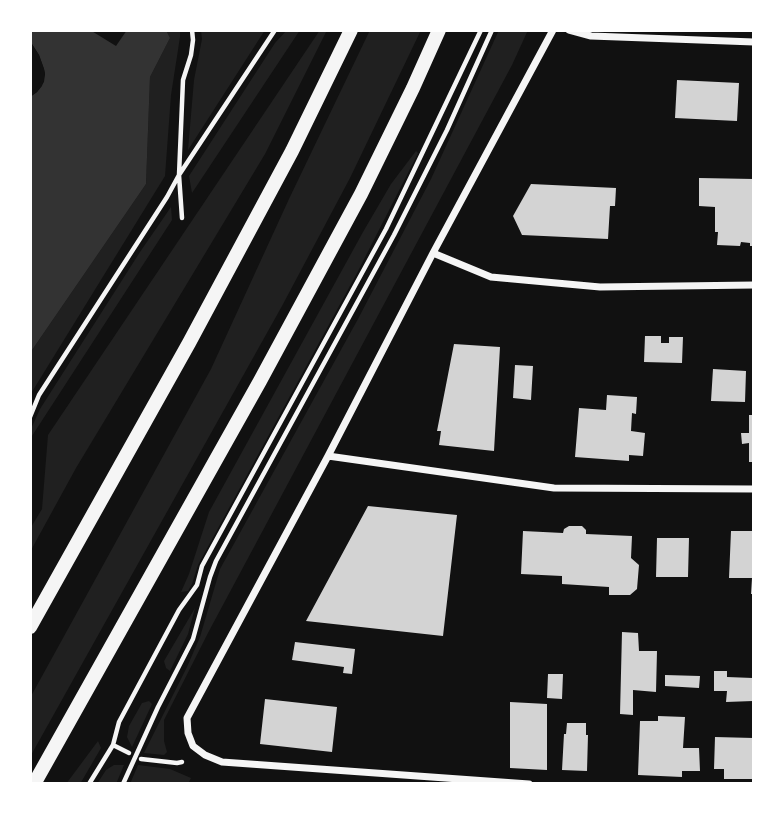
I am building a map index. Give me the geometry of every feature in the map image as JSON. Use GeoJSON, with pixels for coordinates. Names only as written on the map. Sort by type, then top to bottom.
{"type":"FeatureCollection","features":[{"type":"Feature","properties":{"kind":"main road"},"geometry":{"type":"LineString","coordinates":[[30,627],[189,343],[292,151],[351,30]]}},
{"type":"Feature","properties":{"kind":"main road"},"geometry":{"type":"LineString","coordinates":[[34,784],[260,381],[361,194],[439,30]]}},
{"type":"Feature","properties":{"kind":"street"},"geometry":{"type":"LineString","coordinates":[[529,784],[222,762],[193,746],[188,733],[187,718],[553,30]]}},
{"type":"Feature","properties":{"kind":"street"},"geometry":{"type":"LineString","coordinates":[[569,30],[591,36],[754,42]]}},
{"type":"Feature","properties":{"kind":"street"},"geometry":{"type":"LineString","coordinates":[[433,253],[491,277],[600,287],[754,285]]}},
{"type":"Feature","properties":{"kind":"street"},"geometry":{"type":"LineString","coordinates":[[328,456],[555,488],[754,489]]}},
{"type":"Feature","properties":{"kind":"path"},"geometry":{"type":"LineString","coordinates":[[183,218],[179,176],[183,80],[191,55],[192,30]]}},
{"type":"Feature","properties":{"kind":"path"},"geometry":{"type":"LineString","coordinates":[[30,417],[40,395],[275,30]]}},
{"type":"Feature","properties":{"kind":"path"},"geometry":{"type":"LineString","coordinates":[[89,784],[113,745],[119,722],[179,610],[197,585],[202,566],[386,229],[481,30]]}},
{"type":"Feature","properties":{"kind":"path"},"geometry":{"type":"LineString","coordinates":[[123,784],[193,639],[216,561],[394,235],[447,130],[492,30]]}},
{"type":"Feature","properties":{"kind":"path"},"geometry":{"type":"LineString","coordinates":[[113,745],[129,753]]}},
{"type":"Feature","properties":{"kind":"path"},"geometry":{"type":"LineString","coordinates":[[141,759],[177,763],[205,755]]}},
{"type":"Feature","properties":{"kind":"shaded area"},"geometry":{"type":"Polygon","coordinates":[[[30,30],[90,30],[116,46],[127,30],[166,30],[170,38],[150,77],[146,184],[30,353],[30,97],[44,82],[45,74],[39,55],[30,41],[30,30]]]}},
{"type":"Feature","properties":{"kind":"shaded area"},"geometry":{"type":"Polygon","coordinates":[[[166,30],[180,30],[180,37],[171,95],[165,176],[30,395],[30,353],[146,184],[150,77],[170,38],[166,30]]]}},
{"type":"Feature","properties":{"kind":"shaded area"},"geometry":{"type":"Polygon","coordinates":[[[201,30],[265,30],[188,150],[194,80],[202,39],[201,30]]]}},
{"type":"Feature","properties":{"kind":"shaded area"},"geometry":{"type":"Polygon","coordinates":[[[287,30],[300,30],[192,193],[189,176],[275,43],[287,30]]]}},
{"type":"Feature","properties":{"kind":"shaded area"},"geometry":{"type":"Polygon","coordinates":[[[320,30],[327,30],[265,154],[76,468],[30,552],[30,529],[42,509],[48,435],[320,30]]]}},
{"type":"Feature","properties":{"kind":"shaded area"},"geometry":{"type":"Polygon","coordinates":[[[370,30],[421,30],[350,178],[282,306],[30,757],[30,698],[211,369],[370,30]]]}},
{"type":"Feature","properties":{"kind":"shaded area"},"geometry":{"type":"Polygon","coordinates":[[[499,30],[528,30],[512,65],[164,720],[167,752],[164,755],[144,753],[200,637],[220,569],[358,319],[431,179],[499,30]]]}},
{"type":"Feature","properties":{"kind":"shaded area"},"geometry":{"type":"Polygon","coordinates":[[[416,151],[418,153],[357,273],[198,565],[192,584],[188,591],[181,592],[209,512],[363,232],[391,184],[416,151]]]}},
{"type":"Feature","properties":{"kind":"shaded area"},"geometry":{"type":"Polygon","coordinates":[[[171,207],[172,220],[30,439],[30,431],[40,409],[171,207]]]}},
{"type":"Feature","properties":{"kind":"shaded area"},"geometry":{"type":"Polygon","coordinates":[[[195,608],[188,634],[170,671],[164,661],[195,608]]]}},
{"type":"Feature","properties":{"kind":"shaded area"},"geometry":{"type":"Polygon","coordinates":[[[149,701],[152,704],[132,747],[127,737],[129,726],[142,703],[149,701]]]}},
{"type":"Feature","properties":{"kind":"shaded area"},"geometry":{"type":"Polygon","coordinates":[[[98,741],[101,748],[80,784],[66,784],[98,741]]]}},
{"type":"Feature","properties":{"kind":"shaded area"},"geometry":{"type":"Polygon","coordinates":[[[114,765],[124,765],[116,784],[97,784],[106,770],[114,765]]]}},
{"type":"Feature","properties":{"kind":"shaded area"},"geometry":{"type":"Polygon","coordinates":[[[138,765],[170,769],[191,778],[188,784],[130,784],[138,765]]]}},
{"type":"Feature","properties":{"kind":"pier"},"geometry":{"type":"Polygon","coordinates":[[[30,41],[39,55],[45,74],[42,86],[30,97],[30,93],[41,81],[41,74],[30,41]]]}},
{"type":"Feature","properties":{"kind":"building"},"geometry":{"type":"Polygon","coordinates":[[[677,80],[739,83],[737,121],[675,118],[677,80]]]}},
{"type":"Feature","properties":{"kind":"building"},"geometry":{"type":"Polygon","coordinates":[[[699,178],[754,179],[754,246],[741,242],[740,246],[717,245],[715,207],[699,206],[699,178]]]}},
{"type":"Feature","properties":{"kind":"building"},"geometry":{"type":"Polygon","coordinates":[[[531,184],[616,188],[615,206],[610,206],[608,239],[522,235],[513,216],[531,184]]]}},
{"type":"Feature","properties":{"kind":"building"},"geometry":{"type":"Polygon","coordinates":[[[645,336],[661,336],[661,343],[669,343],[669,337],[683,337],[682,363],[644,362],[645,336]]]}},
{"type":"Feature","properties":{"kind":"building"},"geometry":{"type":"Polygon","coordinates":[[[454,344],[500,347],[494,451],[439,445],[441,431],[437,431],[454,344]]]}},
{"type":"Feature","properties":{"kind":"building"},"geometry":{"type":"Polygon","coordinates":[[[515,365],[533,366],[531,400],[513,398],[515,365]]]}},
{"type":"Feature","properties":{"kind":"building"},"geometry":{"type":"Polygon","coordinates":[[[713,369],[746,371],[745,402],[711,401],[713,369]]]}},
{"type":"Feature","properties":{"kind":"building"},"geometry":{"type":"Polygon","coordinates":[[[607,395],[637,397],[636,414],[632,413],[631,431],[645,433],[643,456],[629,455],[629,461],[575,457],[579,408],[606,410],[607,395]]]}},
{"type":"Feature","properties":{"kind":"building"},"geometry":{"type":"Polygon","coordinates":[[[749,415],[754,415],[754,462],[749,462],[749,443],[742,444],[741,433],[749,433],[749,415]]]}},
{"type":"Feature","properties":{"kind":"building"},"geometry":{"type":"Polygon","coordinates":[[[368,506],[457,515],[443,636],[306,621],[368,506]]]}},
{"type":"Feature","properties":{"kind":"building"},"geometry":{"type":"Polygon","coordinates":[[[569,526],[582,526],[586,534],[632,536],[631,558],[639,565],[637,589],[630,595],[609,595],[609,587],[562,584],[562,576],[521,574],[523,531],[563,533],[569,526]]]}},
{"type":"Feature","properties":{"kind":"building"},"geometry":{"type":"Polygon","coordinates":[[[731,531],[754,531],[754,594],[751,594],[752,578],[729,578],[731,531]]]}},
{"type":"Feature","properties":{"kind":"building"},"geometry":{"type":"Polygon","coordinates":[[[657,538],[689,538],[688,577],[656,577],[657,538]]]}},
{"type":"Feature","properties":{"kind":"building"},"geometry":{"type":"Polygon","coordinates":[[[622,632],[638,633],[639,651],[657,651],[656,692],[633,690],[633,715],[620,714],[622,632]]]}},
{"type":"Feature","properties":{"kind":"building"},"geometry":{"type":"Polygon","coordinates":[[[295,642],[355,649],[352,674],[343,673],[344,667],[292,660],[295,642]]]}},
{"type":"Feature","properties":{"kind":"building"},"geometry":{"type":"Polygon","coordinates":[[[714,671],[727,671],[727,677],[753,678],[753,701],[726,702],[727,691],[714,691],[714,671]]]}},
{"type":"Feature","properties":{"kind":"building"},"geometry":{"type":"Polygon","coordinates":[[[548,674],[563,674],[562,699],[547,698],[548,674]]]}},
{"type":"Feature","properties":{"kind":"building"},"geometry":{"type":"Polygon","coordinates":[[[665,675],[700,676],[699,688],[665,686],[665,675]]]}},
{"type":"Feature","properties":{"kind":"building"},"geometry":{"type":"Polygon","coordinates":[[[265,699],[337,707],[332,752],[260,744],[265,699]]]}},
{"type":"Feature","properties":{"kind":"building"},"geometry":{"type":"Polygon","coordinates":[[[510,702],[547,704],[547,770],[510,768],[510,702]]]}},
{"type":"Feature","properties":{"kind":"building"},"geometry":{"type":"Polygon","coordinates":[[[658,716],[685,717],[683,748],[699,748],[700,771],[682,771],[682,777],[638,775],[640,721],[658,721],[658,716]]]}},
{"type":"Feature","properties":{"kind":"building"},"geometry":{"type":"Polygon","coordinates":[[[567,723],[586,723],[587,771],[562,770],[567,723]]]}},
{"type":"Feature","properties":{"kind":"building"},"geometry":{"type":"Polygon","coordinates":[[[715,737],[754,738],[754,779],[724,779],[724,769],[714,769],[715,737]]]}}]}
